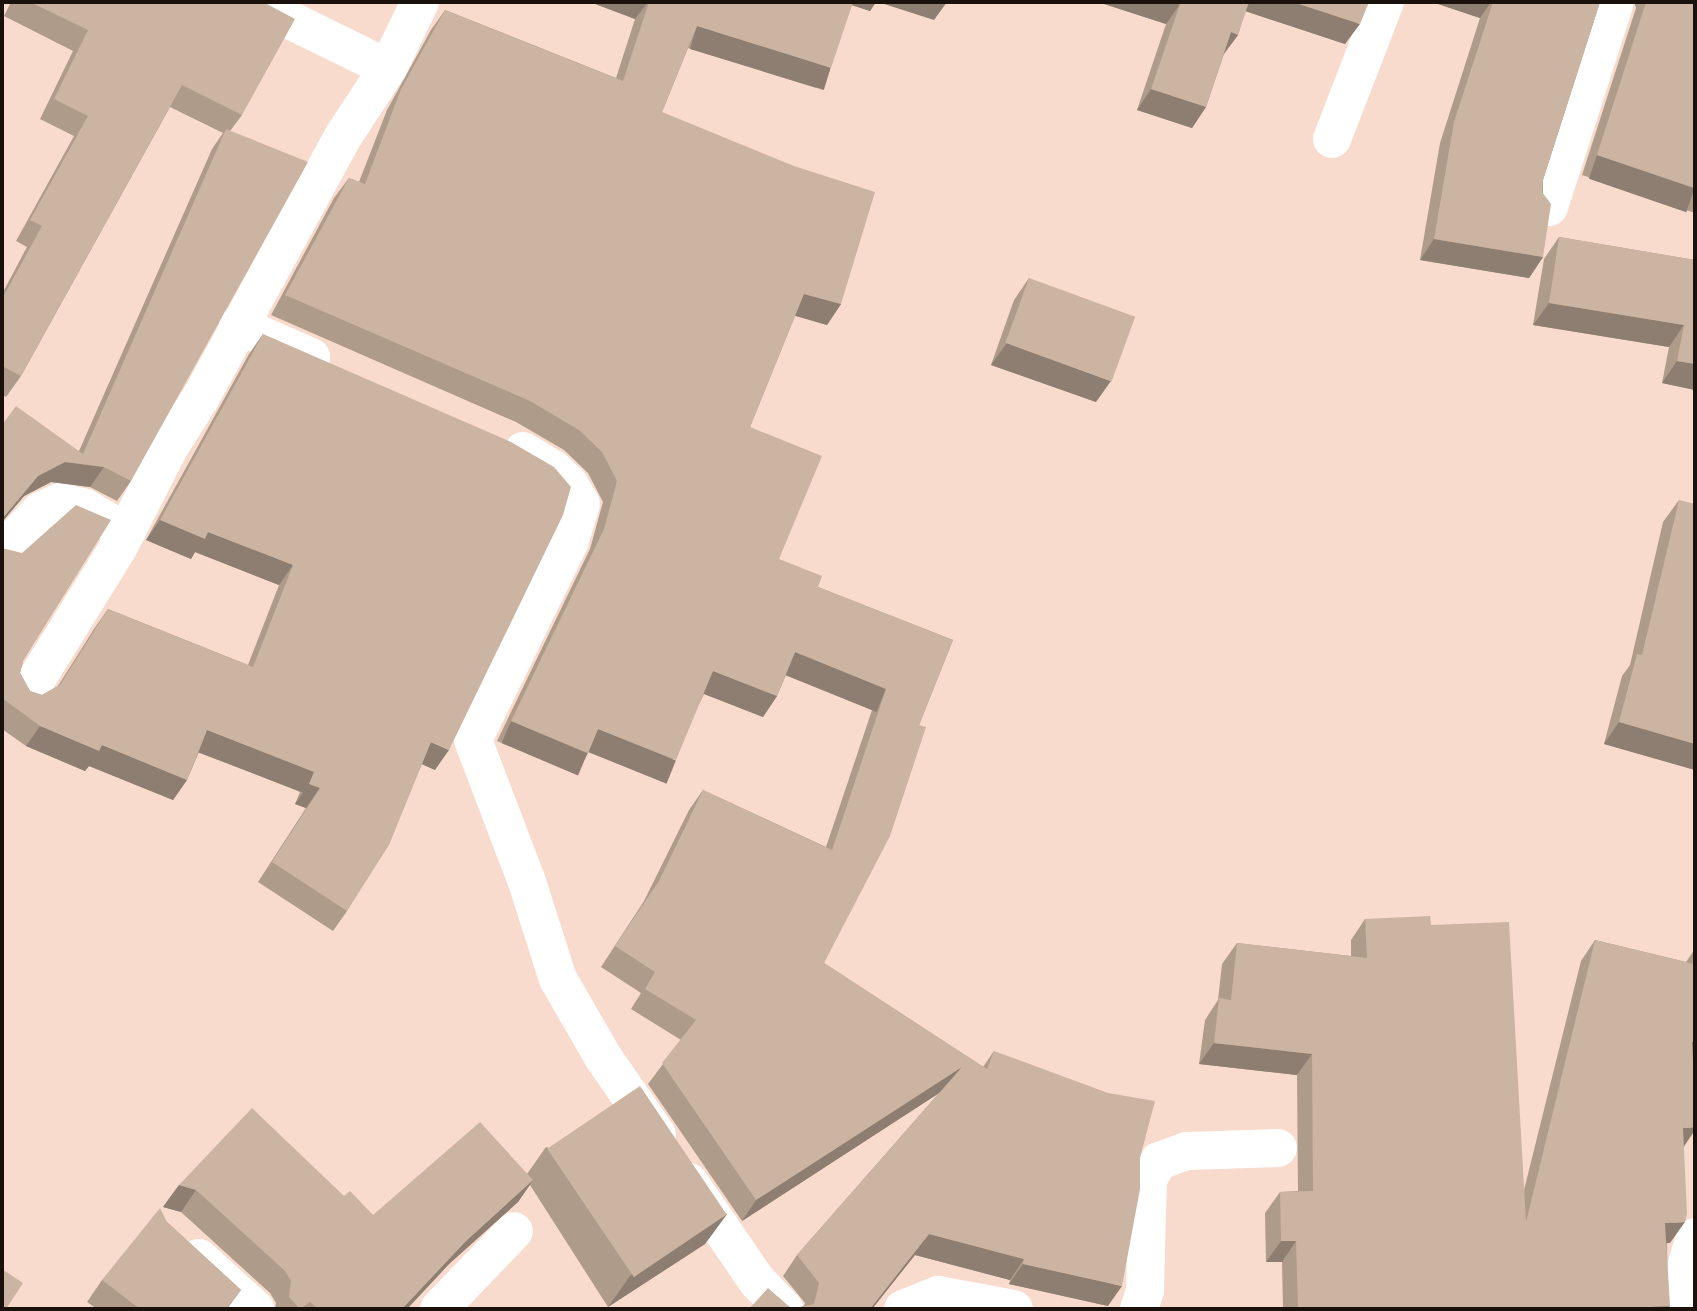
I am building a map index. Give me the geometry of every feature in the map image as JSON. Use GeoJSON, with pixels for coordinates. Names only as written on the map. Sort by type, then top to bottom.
{"type":"FeatureCollection","features":[{"type":"Feature","properties":{"kind":"street"},"geometry":{"type":"LineString","coordinates":[[253,2],[388,68]]}},
{"type":"Feature","properties":{"kind":"street"},"geometry":{"type":"LineString","coordinates":[[28,693],[126,532],[344,135],[388,68],[420,2]]}},
{"type":"Feature","properties":{"kind":"street"},"geometry":{"type":"LineString","coordinates":[[1332,139],[1384,2]]}},
{"type":"Feature","properties":{"kind":"street"},"geometry":{"type":"LineString","coordinates":[[1549,208],[1615,2]]}},
{"type":"Feature","properties":{"kind":"street"},"geometry":{"type":"LineString","coordinates":[[238,325],[341,370]]}},
{"type":"Feature","properties":{"kind":"street"},"geometry":{"type":"LineString","coordinates":[[494,437],[553,469],[581,504],[569,544],[473,740],[558,979],[603,1057],[757,1281],[784,1309]]}},
{"type":"Feature","properties":{"kind":"street"},"geometry":{"type":"LineString","coordinates":[[2,552],[40,511],[60,502],[85,508],[126,532]]}},
{"type":"Feature","properties":{"kind":"street"},"geometry":{"type":"LineString","coordinates":[[1139,1309],[1145,1291],[1149,1178],[1159,1161],[1187,1151],[1278,1148]]}},
{"type":"Feature","properties":{"kind":"street"},"geometry":{"type":"LineString","coordinates":[[439,1309],[514,1231]]}},
{"type":"Feature","properties":{"kind":"street"},"geometry":{"type":"LineString","coordinates":[[176,1237],[255,1309]]}},
{"type":"Feature","properties":{"kind":"street"},"geometry":{"type":"LineString","coordinates":[[1673,1309],[1695,1237]]}},
{"type":"Feature","properties":{"kind":"street"},"geometry":{"type":"LineString","coordinates":[[902,1309],[938,1295],[1014,1309]]}},
{"type":"Feature","properties":{"kind":"building"},"geometry":{"type":"Polygon","coordinates":[[[30,2],[263,2],[295,19],[242,115],[182,85],[21,376],[2,366],[2,299],[42,226],[30,220],[88,116],[54,99],[88,30],[30,2]]]}},
{"type":"Feature","properties":{"kind":"building"},"geometry":{"type":"Polygon","coordinates":[[[649,2],[853,2],[831,68],[697,26],[662,112],[794,166],[875,192],[841,304],[804,294],[750,427],[822,456],[779,559],[822,576],[818,587],[953,640],[919,725],[926,727],[890,836],[824,963],[987,1069],[994,1051],[1108,1093],[1155,1101],[1140,1158],[1140,1189],[1122,1286],[1023,1264],[1024,1259],[929,1234],[870,1309],[792,1309],[814,1304],[819,1283],[797,1255],[962,1067],[756,1200],[662,1063],[696,1020],[645,989],[655,972],[615,946],[659,881],[703,790],[832,850],[886,689],[795,652],[777,696],[713,671],[676,760],[598,729],[588,753],[511,721],[604,529],[617,481],[602,452],[579,430],[530,401],[285,295],[349,178],[365,184],[401,89],[445,10],[623,81],[649,2]]]}},
{"type":"Feature","properties":{"kind":"building"},"geometry":{"type":"Polygon","coordinates":[[[1175,2],[1249,2],[1238,35],[1231,32],[1206,107],[1151,89],[1180,4],[1175,2]]]}},
{"type":"Feature","properties":{"kind":"building"},"geometry":{"type":"Polygon","coordinates":[[[1293,2],[1369,2],[1360,24],[1293,2]]]}},
{"type":"Feature","properties":{"kind":"building"},"geometry":{"type":"Polygon","coordinates":[[[1493,2],[1600,2],[1543,180],[1542,192],[1551,204],[1543,257],[1434,239],[1454,122],[1493,2]]]}},
{"type":"Feature","properties":{"kind":"building"},"geometry":{"type":"Polygon","coordinates":[[[1646,2],[1695,2],[1695,188],[1597,155],[1646,2]]]}},
{"type":"Feature","properties":{"kind":"building"},"geometry":{"type":"Polygon","coordinates":[[[226,129],[308,162],[131,481],[104,467],[65,462],[38,476],[2,519],[2,425],[16,406],[83,454],[226,129]]]}},
{"type":"Feature","properties":{"kind":"building"},"geometry":{"type":"Polygon","coordinates":[[[1559,237],[1695,260],[1695,364],[1677,361],[1684,325],[1549,303],[1559,237]]]}},
{"type":"Feature","properties":{"kind":"building"},"geometry":{"type":"Polygon","coordinates":[[[1029,278],[1135,317],[1112,381],[1005,343],[1029,278]]]}},
{"type":"Feature","properties":{"kind":"building"},"geometry":{"type":"Polygon","coordinates":[[[263,334],[511,442],[554,467],[571,487],[563,515],[449,750],[431,742],[389,845],[347,911],[272,862],[320,788],[309,784],[314,772],[207,730],[187,780],[102,745],[99,751],[40,726],[2,698],[2,548],[22,553],[76,505],[111,520],[23,661],[20,673],[30,691],[42,695],[60,685],[108,609],[253,667],[293,565],[208,532],[205,539],[160,520],[263,334]]]}},
{"type":"Feature","properties":{"kind":"building"},"geometry":{"type":"Polygon","coordinates":[[[1679,500],[1695,504],[1695,744],[1619,722],[1637,654],[1642,655],[1679,500]]]}},
{"type":"Feature","properties":{"kind":"building"},"geometry":{"type":"Polygon","coordinates":[[[1430,916],[1431,925],[1509,922],[1526,1222],[1595,940],[1694,964],[1695,960],[1695,1042],[1692,1042],[1695,1127],[1683,1128],[1687,1214],[1685,1222],[1665,1223],[1670,1306],[1646,1309],[1298,1309],[1296,1241],[1281,1241],[1280,1192],[1313,1191],[1312,1054],[1214,1043],[1219,998],[1231,1000],[1237,943],[1367,958],[1365,919],[1430,916]]]}},
{"type":"Feature","properties":{"kind":"building"},"geometry":{"type":"Polygon","coordinates":[[[640,1086],[727,1215],[634,1277],[547,1149],[640,1086]]]}},
{"type":"Feature","properties":{"kind":"building"},"geometry":{"type":"Polygon","coordinates":[[[252,1108],[344,1196],[350,1191],[373,1215],[480,1122],[533,1180],[465,1242],[402,1309],[318,1309],[310,1302],[300,1309],[289,1297],[291,1281],[285,1271],[196,1190],[179,1185],[252,1108]]]}},
{"type":"Feature","properties":{"kind":"building"},"geometry":{"type":"Polygon","coordinates":[[[160,1208],[167,1222],[241,1290],[226,1309],[140,1309],[102,1280],[160,1208]]]}},
{"type":"Feature","properties":{"kind":"building"},"geometry":{"type":"Polygon","coordinates":[[[2,1269],[23,1283],[6,1309],[2,1309],[2,1269]]]}},
{"type":"Feature","properties":{"kind":"building"},"geometry":{"type":"Polygon","coordinates":[[[768,1288],[792,1309],[749,1309],[768,1288]]]}}]}
